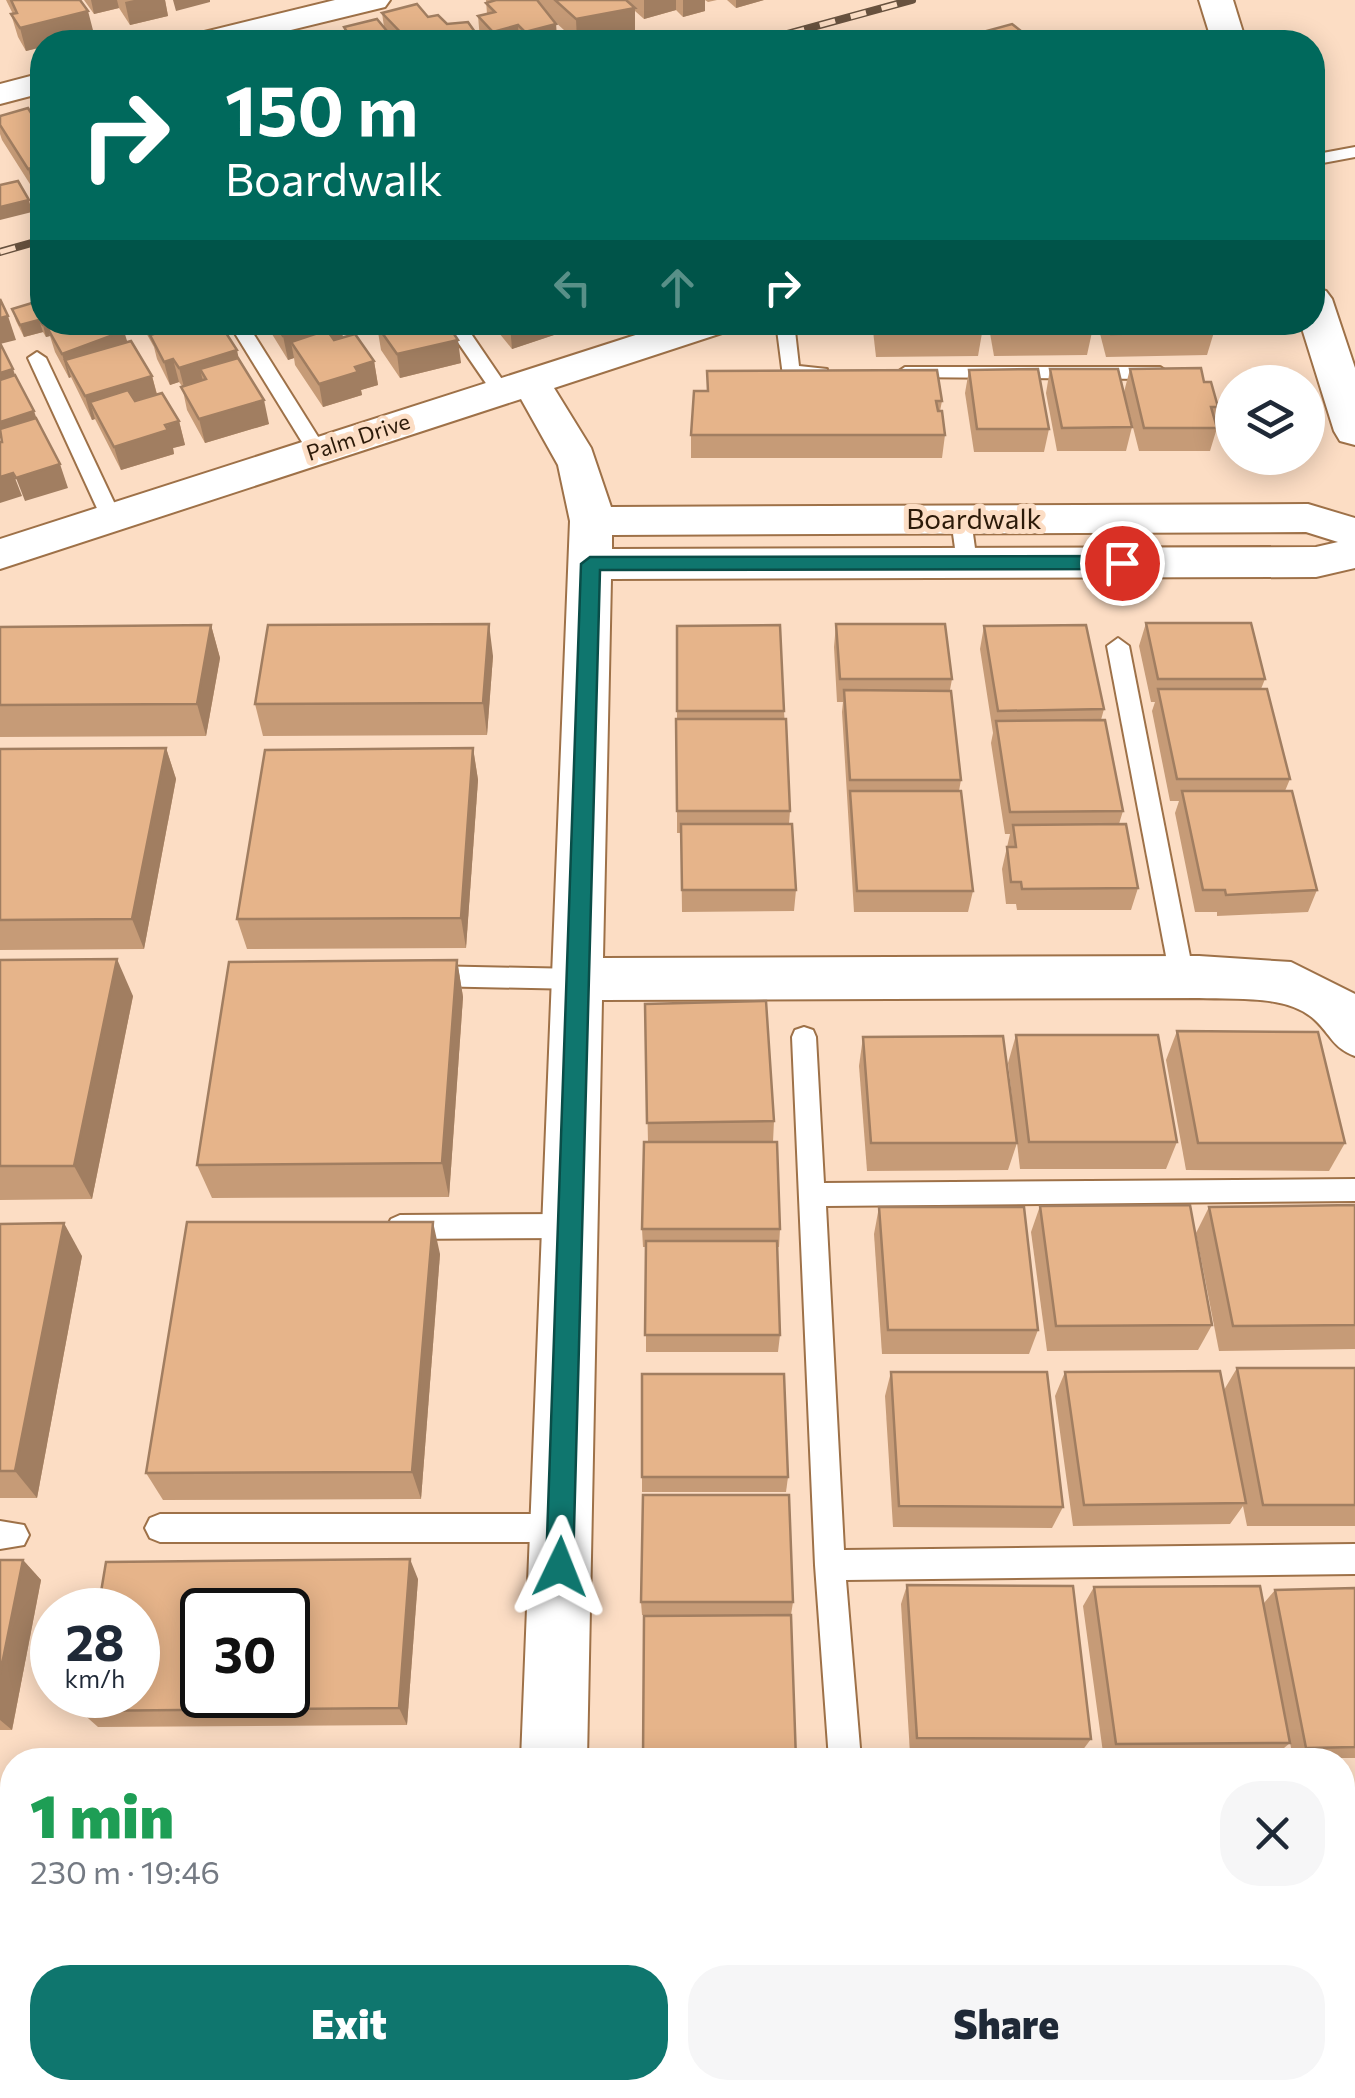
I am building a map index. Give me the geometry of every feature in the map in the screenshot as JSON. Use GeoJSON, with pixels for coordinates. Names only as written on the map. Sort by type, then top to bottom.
{"type":"FeatureCollection","features":[{"type":"Feature","properties":{"kind":"main road"},"geometry":{"type":"LineString","coordinates":[[1216,0],[1226,30]]}},
{"type":"Feature","properties":{"kind":"main road"},"geometry":{"type":"LineString","coordinates":[[1324,335],[1355,430]]}},
{"type":"Feature","properties":{"kind":"street"},"geometry":{"type":"LineString","coordinates":[[253,30],[374,0]]}},
{"type":"Feature","properties":{"kind":"street"},"geometry":{"type":"LineString","coordinates":[[0,94],[30,86]]}},
{"type":"Feature","properties":{"kind":"street","name":"Palm Drive"},"geometry":{"type":"LineString","coordinates":[[0,554],[670,335]]}},
{"type":"Feature","properties":{"kind":"street"},"geometry":{"type":"LineString","coordinates":[[515,386],[581,463],[590,492],[554,1748]]}},
{"type":"Feature","properties":{"kind":"street","name":"Boardwalk"},"geometry":{"type":"LineString","coordinates":[[591,542],[961,519],[1308,518],[1355,533]]}},
{"type":"Feature","properties":{"kind":"street","name":"Boardwalk"},"geometry":{"type":"LineString","coordinates":[[591,542],[967,563],[1316,562],[1355,553]]}},
{"type":"Feature","properties":{"kind":"street"},"geometry":{"type":"LineString","coordinates":[[578,980],[1182,976],[1291,983],[1344,1018]]}},
{"type":"Feature","properties":{"kind":"lane"},"geometry":{"type":"LineString","coordinates":[[1325,158],[1355,152]]}},
{"type":"Feature","properties":{"kind":"lane"},"geometry":{"type":"LineString","coordinates":[[245,335],[317,450]]}},
{"type":"Feature","properties":{"kind":"lane"},"geometry":{"type":"LineString","coordinates":[[466,335],[515,386]]}},
{"type":"Feature","properties":{"kind":"lane"},"geometry":{"type":"LineString","coordinates":[[784,335],[782,372],[840,373]]}},
{"type":"Feature","properties":{"kind":"lane"},"geometry":{"type":"LineString","coordinates":[[37,358],[111,518]]}},
{"type":"Feature","properties":{"kind":"lane"},"geometry":{"type":"LineString","coordinates":[[878,373],[1188,373]]}},
{"type":"Feature","properties":{"kind":"lane"},"geometry":{"type":"LineString","coordinates":[[961,519],[967,563]]}},
{"type":"Feature","properties":{"kind":"lane"},"geometry":{"type":"LineString","coordinates":[[1118,646],[1182,976]]}},
{"type":"Feature","properties":{"kind":"lane"},"geometry":{"type":"LineString","coordinates":[[408,976],[578,980]]}},
{"type":"Feature","properties":{"kind":"lane"},"geometry":{"type":"LineString","coordinates":[[804,1037],[830,1565],[845,1748]]}},
{"type":"Feature","properties":{"kind":"lane"},"geometry":{"type":"LineString","coordinates":[[812,1195],[1355,1190]]}},
{"type":"Feature","properties":{"kind":"lane"},"geometry":{"type":"LineString","coordinates":[[378,1227],[570,1226]]}},
{"type":"Feature","properties":{"kind":"lane"},"geometry":{"type":"LineString","coordinates":[[160,1528],[561,1528]]}},
{"type":"Feature","properties":{"kind":"lane"},"geometry":{"type":"LineString","coordinates":[[830,1565],[1355,1559]]}},
{"type":"Feature","properties":{"kind":"building"},"geometry":{"type":"Polygon","coordinates":[[[11,0],[80,0],[88,11],[20,28],[11,14],[17,13],[11,0]]]}},
{"type":"Feature","properties":{"kind":"building"},"geometry":{"type":"Polygon","coordinates":[[[537,0],[556,24],[533,30],[523,30],[518,25],[491,30],[478,16],[495,12],[486,3],[537,0]]]}},
{"type":"Feature","properties":{"kind":"building"},"geometry":{"type":"Polygon","coordinates":[[[555,0],[626,0],[635,8],[576,19],[555,0]]]}},
{"type":"Feature","properties":{"kind":"building"},"geometry":{"type":"Polygon","coordinates":[[[417,4],[428,17],[438,15],[447,24],[468,22],[474,30],[398,30],[382,13],[417,4]]]}},
{"type":"Feature","properties":{"kind":"building"},"geometry":{"type":"Polygon","coordinates":[[[377,19],[386,30],[346,30],[344,27],[377,19]]]}},
{"type":"Feature","properties":{"kind":"building"},"geometry":{"type":"Polygon","coordinates":[[[1012,24],[1020,30],[990,30],[1012,24]]]}},
{"type":"Feature","properties":{"kind":"building"},"geometry":{"type":"Polygon","coordinates":[[[28,108],[30,111],[30,168],[0,125],[0,116],[28,108]]]}},
{"type":"Feature","properties":{"kind":"building"},"geometry":{"type":"Polygon","coordinates":[[[18,181],[29,200],[0,207],[0,185],[18,181]]]}},
{"type":"Feature","properties":{"kind":"building"},"geometry":{"type":"Polygon","coordinates":[[[0,299],[8,316],[0,318],[0,299]]]}},
{"type":"Feature","properties":{"kind":"building"},"geometry":{"type":"Polygon","coordinates":[[[30,304],[30,322],[20,325],[12,309],[30,304]]]}},
{"type":"Feature","properties":{"kind":"building"},"geometry":{"type":"Polygon","coordinates":[[[51,335],[113,335],[62,354],[51,335]]]}},
{"type":"Feature","properties":{"kind":"building"},"geometry":{"type":"Polygon","coordinates":[[[150,335],[227,335],[237,350],[179,368],[173,359],[164,362],[150,335]]]}},
{"type":"Feature","properties":{"kind":"building"},"geometry":{"type":"Polygon","coordinates":[[[312,335],[330,335],[334,340],[356,335],[374,361],[355,367],[358,372],[319,384],[291,342],[312,335]]]}},
{"type":"Feature","properties":{"kind":"building"},"geometry":{"type":"Polygon","coordinates":[[[384,335],[455,335],[458,340],[397,354],[384,335]]]}},
{"type":"Feature","properties":{"kind":"building"},"geometry":{"type":"Polygon","coordinates":[[[131,341],[152,376],[85,396],[65,360],[131,341]]]}},
{"type":"Feature","properties":{"kind":"building"},"geometry":{"type":"Polygon","coordinates":[[[0,343],[13,369],[0,373],[0,343]]]}},
{"type":"Feature","properties":{"kind":"building"},"geometry":{"type":"Polygon","coordinates":[[[238,358],[264,400],[199,419],[181,387],[206,379],[200,369],[238,358]]]}},
{"type":"Feature","properties":{"kind":"building"},"geometry":{"type":"Polygon","coordinates":[[[1201,368],[1204,382],[1211,382],[1215,396],[1215,407],[1211,407],[1215,428],[1144,428],[1130,369],[1201,368]]]}},
{"type":"Feature","properties":{"kind":"building"},"geometry":{"type":"Polygon","coordinates":[[[1038,369],[1049,429],[977,429],[969,370],[1038,369]]]}},
{"type":"Feature","properties":{"kind":"building"},"geometry":{"type":"Polygon","coordinates":[[[1050,369],[1118,369],[1132,427],[1062,428],[1050,369]]]}},
{"type":"Feature","properties":{"kind":"building"},"geometry":{"type":"Polygon","coordinates":[[[937,370],[942,401],[936,401],[938,411],[942,411],[945,435],[691,435],[694,391],[708,391],[707,371],[937,370]]]}},
{"type":"Feature","properties":{"kind":"building"},"geometry":{"type":"Polygon","coordinates":[[[15,375],[34,411],[0,422],[0,380],[15,375]]]}},
{"type":"Feature","properties":{"kind":"building"},"geometry":{"type":"Polygon","coordinates":[[[128,390],[135,401],[162,393],[179,421],[165,425],[168,430],[114,447],[90,402],[128,390]]]}},
{"type":"Feature","properties":{"kind":"building"},"geometry":{"type":"Polygon","coordinates":[[[36,418],[60,464],[16,478],[13,473],[0,477],[0,429],[36,418]]]}},
{"type":"Feature","properties":{"kind":"building"},"geometry":{"type":"Polygon","coordinates":[[[1146,623],[1251,623],[1265,679],[1158,679],[1146,623]]]}},
{"type":"Feature","properties":{"kind":"building"},"geometry":{"type":"Polygon","coordinates":[[[489,624],[483,703],[255,704],[268,625],[489,624]]]}},
{"type":"Feature","properties":{"kind":"building"},"geometry":{"type":"Polygon","coordinates":[[[836,624],[945,624],[952,679],[840,679],[836,624]]]}},
{"type":"Feature","properties":{"kind":"building"},"geometry":{"type":"Polygon","coordinates":[[[211,625],[197,704],[0,705],[0,627],[211,625]]]}},
{"type":"Feature","properties":{"kind":"building"},"geometry":{"type":"Polygon","coordinates":[[[780,625],[784,711],[677,711],[677,626],[780,625]]]}},
{"type":"Feature","properties":{"kind":"building"},"geometry":{"type":"Polygon","coordinates":[[[1086,625],[1104,709],[998,711],[984,626],[1086,625]]]}},
{"type":"Feature","properties":{"kind":"building"},"geometry":{"type":"Polygon","coordinates":[[[1158,689],[1267,689],[1290,779],[1177,779],[1158,689]]]}},
{"type":"Feature","properties":{"kind":"building"},"geometry":{"type":"Polygon","coordinates":[[[844,690],[951,691],[961,780],[850,780],[844,690]]]}},
{"type":"Feature","properties":{"kind":"building"},"geometry":{"type":"Polygon","coordinates":[[[676,719],[786,719],[790,811],[677,811],[676,719]]]}},
{"type":"Feature","properties":{"kind":"building"},"geometry":{"type":"Polygon","coordinates":[[[1105,720],[1123,811],[1010,812],[996,721],[1105,720]]]}},
{"type":"Feature","properties":{"kind":"building"},"geometry":{"type":"Polygon","coordinates":[[[166,748],[132,919],[0,920],[0,749],[166,748]]]}},
{"type":"Feature","properties":{"kind":"building"},"geometry":{"type":"Polygon","coordinates":[[[473,748],[461,918],[237,919],[265,750],[473,748]]]}},
{"type":"Feature","properties":{"kind":"building"},"geometry":{"type":"Polygon","coordinates":[[[850,791],[961,791],[973,891],[857,891],[850,791]]]}},
{"type":"Feature","properties":{"kind":"building"},"geometry":{"type":"Polygon","coordinates":[[[1182,791],[1292,791],[1317,890],[1226,895],[1225,890],[1203,890],[1182,791]]]}},
{"type":"Feature","properties":{"kind":"building"},"geometry":{"type":"Polygon","coordinates":[[[681,824],[792,824],[796,890],[682,890],[681,824]]]}},
{"type":"Feature","properties":{"kind":"building"},"geometry":{"type":"Polygon","coordinates":[[[1126,824],[1138,888],[1022,889],[1021,882],[1011,882],[1007,847],[1016,847],[1013,825],[1126,824]]]}},
{"type":"Feature","properties":{"kind":"building"},"geometry":{"type":"Polygon","coordinates":[[[117,959],[74,1166],[0,1166],[0,960],[117,959]]]}},
{"type":"Feature","properties":{"kind":"building"},"geometry":{"type":"Polygon","coordinates":[[[457,960],[442,1163],[197,1165],[229,962],[457,960]]]}},
{"type":"Feature","properties":{"kind":"building"},"geometry":{"type":"Polygon","coordinates":[[[766,1001],[774,1121],[647,1123],[645,1004],[766,1001]]]}},
{"type":"Feature","properties":{"kind":"building"},"geometry":{"type":"Polygon","coordinates":[[[1177,1031],[1318,1032],[1345,1143],[1198,1143],[1177,1031]]]}},
{"type":"Feature","properties":{"kind":"building"},"geometry":{"type":"Polygon","coordinates":[[[1016,1035],[1158,1035],[1177,1142],[1029,1142],[1016,1035]]]}},
{"type":"Feature","properties":{"kind":"building"},"geometry":{"type":"Polygon","coordinates":[[[1003,1036],[1017,1143],[871,1143],[863,1037],[1003,1036]]]}},
{"type":"Feature","properties":{"kind":"building"},"geometry":{"type":"Polygon","coordinates":[[[644,1142],[777,1142],[780,1229],[642,1229],[644,1142]]]}},
{"type":"Feature","properties":{"kind":"building"},"geometry":{"type":"Polygon","coordinates":[[[1190,1205],[1212,1325],[1056,1326],[1040,1206],[1190,1205]]]}},
{"type":"Feature","properties":{"kind":"building"},"geometry":{"type":"Polygon","coordinates":[[[1355,1205],[1355,1325],[1233,1326],[1209,1207],[1355,1205]]]}},
{"type":"Feature","properties":{"kind":"building"},"geometry":{"type":"Polygon","coordinates":[[[879,1207],[1024,1207],[1038,1330],[888,1330],[879,1207]]]}},
{"type":"Feature","properties":{"kind":"building"},"geometry":{"type":"Polygon","coordinates":[[[187,1222],[433,1222],[412,1472],[146,1473],[187,1222]]]}},
{"type":"Feature","properties":{"kind":"building"},"geometry":{"type":"Polygon","coordinates":[[[64,1223],[15,1471],[0,1471],[0,1224],[64,1223]]]}},
{"type":"Feature","properties":{"kind":"building"},"geometry":{"type":"Polygon","coordinates":[[[646,1241],[777,1241],[780,1335],[645,1335],[646,1241]]]}},
{"type":"Feature","properties":{"kind":"building"},"geometry":{"type":"Polygon","coordinates":[[[1237,1368],[1355,1368],[1355,1505],[1263,1505],[1237,1368]]]}},
{"type":"Feature","properties":{"kind":"building"},"geometry":{"type":"Polygon","coordinates":[[[1220,1371],[1246,1503],[1084,1505],[1065,1372],[1220,1371]]]}},
{"type":"Feature","properties":{"kind":"building"},"geometry":{"type":"Polygon","coordinates":[[[891,1372],[1047,1372],[1063,1507],[899,1506],[891,1372]]]}},
{"type":"Feature","properties":{"kind":"building"},"geometry":{"type":"Polygon","coordinates":[[[642,1374],[784,1374],[788,1477],[642,1477],[642,1374]]]}},
{"type":"Feature","properties":{"kind":"building"},"geometry":{"type":"Polygon","coordinates":[[[643,1495],[789,1495],[793,1602],[641,1602],[643,1495]]]}},
{"type":"Feature","properties":{"kind":"building"},"geometry":{"type":"Polygon","coordinates":[[[410,1559],[399,1708],[310,1709],[310,1588],[180,1588],[180,1710],[160,1710],[160,1588],[102,1588],[106,1562],[410,1559]]]}},
{"type":"Feature","properties":{"kind":"building"},"geometry":{"type":"Polygon","coordinates":[[[0,1560],[23,1560],[0,1674],[0,1560]]]}},
{"type":"Feature","properties":{"kind":"building"},"geometry":{"type":"Polygon","coordinates":[[[907,1585],[1073,1586],[1091,1739],[917,1738],[907,1585]]]}},
{"type":"Feature","properties":{"kind":"building"},"geometry":{"type":"Polygon","coordinates":[[[1260,1586],[1290,1743],[1116,1744],[1094,1587],[1260,1586]]]}},
{"type":"Feature","properties":{"kind":"building"},"geometry":{"type":"Polygon","coordinates":[[[1355,1588],[1355,1747],[1306,1748],[1275,1590],[1355,1588]]]}},
{"type":"Feature","properties":{"kind":"building"},"geometry":{"type":"Polygon","coordinates":[[[791,1615],[796,1748],[643,1748],[644,1616],[791,1615]]]}},
{"type":"Feature","properties":{"kind":"railway"},"geometry":{"type":"LineString","coordinates":[[802,30],[912,0]]}},
{"type":"Feature","properties":{"kind":"railway"},"geometry":{"type":"LineString","coordinates":[[0,252],[30,243]]}},
{"type":"Feature","properties":{"kind":"route"},"geometry":{"type":"LineString","coordinates":[[560,1567],[590,564],[1122,563]]}}]}
